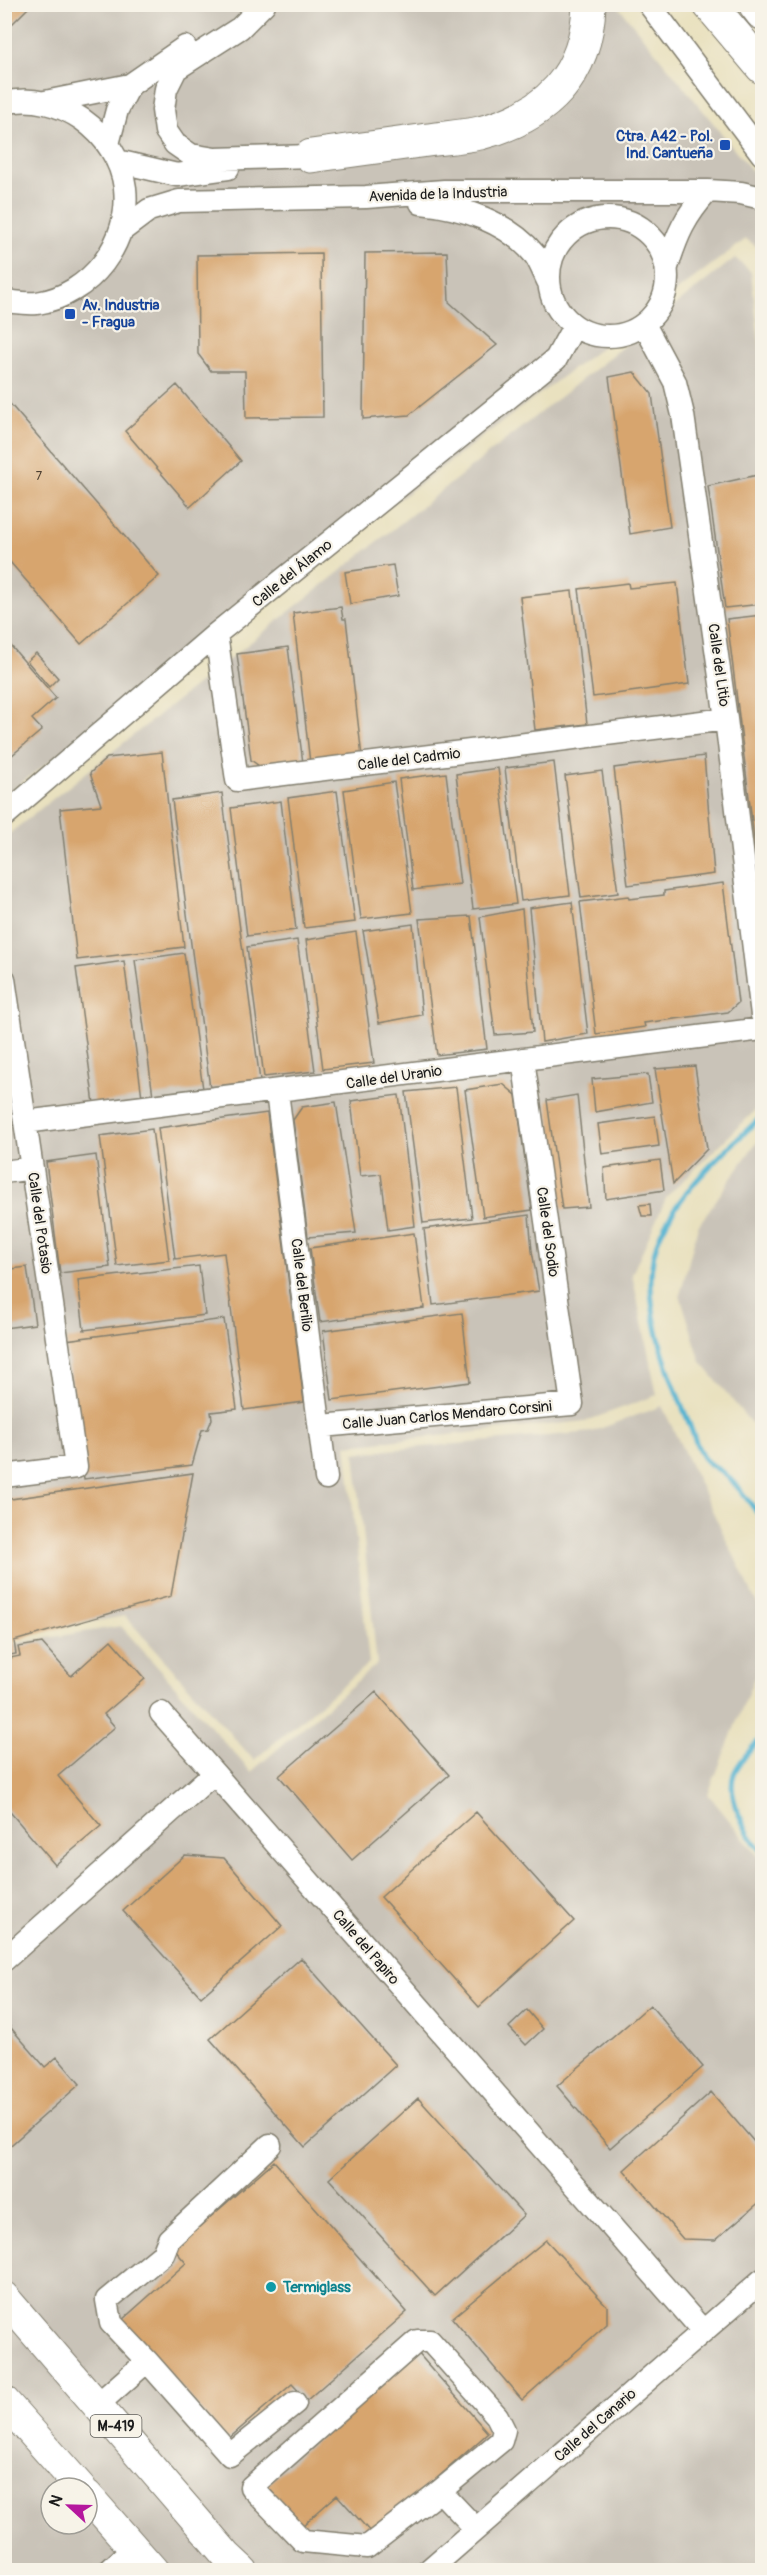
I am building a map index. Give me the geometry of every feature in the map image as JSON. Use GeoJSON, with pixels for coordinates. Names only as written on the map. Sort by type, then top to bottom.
{"type":"FeatureCollection","features":[{"type":"Feature","properties":{"kind":"highway"},"geometry":{"type":"LineString","coordinates":[[310,156],[479,133],[514,122],[545,103],[566,82],[581,55],[589,28],[589,4]]}},
{"type":"Feature","properties":{"kind":"highway"},"geometry":{"type":"LineString","coordinates":[[709,4],[762,67]]}},
{"type":"Feature","properties":{"kind":"highway"},"geometry":{"type":"LineString","coordinates":[[755,4],[762,13]]}},
{"type":"Feature","properties":{"kind":"main road","name":"M-419"},"geometry":{"type":"LineString","coordinates":[[4,2297],[242,2571]]}},
{"type":"Feature","properties":{"kind":"main road"},"geometry":{"type":"LineString","coordinates":[[4,2401],[70,2476]]}},
{"type":"Feature","properties":{"kind":"main road"},"geometry":{"type":"LineString","coordinates":[[99,2509],[153,2571]]}},
{"type":"Feature","properties":{"kind":"street"},"geometry":{"type":"LineString","coordinates":[[4,103],[44,102],[130,85],[248,4]]}},
{"type":"Feature","properties":{"kind":"street"},"geometry":{"type":"LineString","coordinates":[[264,4],[240,28],[176,69],[166,89],[163,110],[166,131],[175,144],[191,155],[216,159],[310,156]]}},
{"type":"Feature","properties":{"kind":"street"},"geometry":{"type":"LineString","coordinates":[[649,4],[762,154]]}},
{"type":"Feature","properties":{"kind":"street"},"geometry":{"type":"LineString","coordinates":[[113,152],[117,110],[130,85]]}},
{"type":"Feature","properties":{"kind":"street"},"geometry":{"type":"LineString","coordinates":[[4,302],[35,303],[63,296],[95,275],[110,254],[121,231],[125,187],[113,152],[90,125],[69,110],[44,102]]}},
{"type":"Feature","properties":{"kind":"street"},"geometry":{"type":"LineString","coordinates":[[113,152],[177,175],[310,156]]}},
{"type":"Feature","properties":{"kind":"street","name":"Avenida de la Industria"},"geometry":{"type":"LineString","coordinates":[[121,231],[149,210],[179,201],[366,197],[444,191],[708,191],[741,193],[762,198]]}},
{"type":"Feature","properties":{"kind":"street"},"geometry":{"type":"LineString","coordinates":[[366,197],[448,206],[493,223],[518,238],[536,257],[548,281],[556,306],[573,326],[597,336],[622,335],[644,324],[659,308],[667,288],[667,267],[679,231],[686,217],[708,191]]}},
{"type":"Feature","properties":{"kind":"street"},"geometry":{"type":"LineString","coordinates":[[548,281],[552,255],[566,233],[588,220],[614,217],[638,225],[657,243],[667,267]]}},
{"type":"Feature","properties":{"kind":"street","name":"Calle del Litio"},"geometry":{"type":"LineString","coordinates":[[644,324],[675,382],[683,415],[726,719],[762,1015]]}},
{"type":"Feature","properties":{"kind":"street","name":"Calle del Álamo"},"geometry":{"type":"LineString","coordinates":[[4,816],[216,634],[556,359],[573,326]]}},
{"type":"Feature","properties":{"kind":"street","name":"Calle del Cadmio"},"geometry":{"type":"LineString","coordinates":[[216,634],[237,780],[726,719]]}},
{"type":"Feature","properties":{"kind":"street","name":"Calle del Potasio"},"geometry":{"type":"LineString","coordinates":[[4,979],[76,1467],[4,1476]]}},
{"type":"Feature","properties":{"kind":"street","name":"Calle del Uranio"},"geometry":{"type":"LineString","coordinates":[[26,1122],[762,1029]]}},
{"type":"Feature","properties":{"kind":"street","name":"Calle del Sodio"},"geometry":{"type":"LineString","coordinates":[[523,1059],[573,1404]]}},
{"type":"Feature","properties":{"kind":"street","name":"Calle del Berilio"},"geometry":{"type":"LineString","coordinates":[[277,1092],[326,1478]]}},
{"type":"Feature","properties":{"kind":"street"},"geometry":{"type":"LineString","coordinates":[[4,1172],[32,1168]]}},
{"type":"Feature","properties":{"kind":"street","name":"Calle Juan Carlos Mendaro Corsini"},"geometry":{"type":"LineString","coordinates":[[321,1426],[573,1404]]}},
{"type":"Feature","properties":{"kind":"street","name":"Calle del Papiro"},"geometry":{"type":"LineString","coordinates":[[161,1713],[703,2331]]}},
{"type":"Feature","properties":{"kind":"street"},"geometry":{"type":"LineString","coordinates":[[4,1960],[214,1773]]}},
{"type":"Feature","properties":{"kind":"street"},"geometry":{"type":"LineString","coordinates":[[270,2145],[169,2239],[163,2254],[106,2300],[111,2323],[230,2455],[295,2403]]}},
{"type":"Feature","properties":{"kind":"street","name":"Calle del Canario"},"geometry":{"type":"LineString","coordinates":[[429,2571],[762,2280]]}},
{"type":"Feature","properties":{"kind":"street"},"geometry":{"type":"LineString","coordinates":[[417,2341],[430,2341],[497,2416],[504,2430],[501,2441],[440,2491],[367,2547],[303,2541],[251,2487],[417,2341]]}},
{"type":"Feature","properties":{"kind":"street"},"geometry":{"type":"LineString","coordinates":[[97,2405],[147,2361]]}},
{"type":"Feature","properties":{"kind":"street"},"geometry":{"type":"LineString","coordinates":[[440,2491],[476,2529]]}},
{"type":"Feature","properties":{"kind":"street"},"geometry":{"type":"LineString","coordinates":[[110,2571],[134,2548]]}},
{"type":"Feature","properties":{"kind":"shaded area"},"geometry":{"type":"Polygon","coordinates":[[[5,5],[617,5],[762,183],[762,250],[746,239],[5,795],[5,5]]]}},
{"type":"Feature","properties":{"kind":"shaded area"},"geometry":{"type":"Polygon","coordinates":[[[735,258],[751,272],[762,366],[762,1104],[667,1196],[632,1274],[657,1395],[586,1421],[346,1445],[369,1663],[254,1760],[125,1616],[5,1637],[5,837],[735,258]]]}},
{"type":"Feature","properties":{"kind":"shaded area"},"geometry":{"type":"Polygon","coordinates":[[[762,1137],[762,1421],[751,1423],[701,1362],[680,1295],[698,1226],[762,1137]]]}},
{"type":"Feature","properties":{"kind":"shaded area"},"geometry":{"type":"Polygon","coordinates":[[[662,1406],[762,1614],[762,1658],[708,1794],[762,1861],[762,2570],[5,2570],[5,1645],[121,1626],[251,1772],[377,1664],[355,1453],[591,1432],[662,1406]]]}},
{"type":"Feature","properties":{"kind":"building"},"geometry":{"type":"Polygon","coordinates":[[[4,4],[32,4],[4,32],[4,4]]]}},
{"type":"Feature","properties":{"kind":"building"},"geometry":{"type":"Polygon","coordinates":[[[447,252],[449,302],[497,345],[409,415],[363,419],[365,253],[447,252]]]}},
{"type":"Feature","properties":{"kind":"building"},"geometry":{"type":"Polygon","coordinates":[[[321,253],[323,417],[246,418],[245,371],[211,371],[198,354],[197,255],[321,253]]]}},
{"type":"Feature","properties":{"kind":"building"},"geometry":{"type":"Polygon","coordinates":[[[634,372],[652,394],[670,527],[630,534],[609,377],[634,372]]]}},
{"type":"Feature","properties":{"kind":"building"},"geometry":{"type":"Polygon","coordinates":[[[177,385],[241,461],[190,507],[125,431],[177,385]]]}},
{"type":"Feature","properties":{"kind":"building"},"geometry":{"type":"Polygon","coordinates":[[[4,397],[159,576],[81,644],[4,555],[4,397]]]}},
{"type":"Feature","properties":{"kind":"building"},"geometry":{"type":"Polygon","coordinates":[[[762,474],[762,604],[725,608],[708,486],[762,474]]]}},
{"type":"Feature","properties":{"kind":"building"},"geometry":{"type":"Polygon","coordinates":[[[393,565],[398,596],[350,604],[345,572],[393,565]]]}},
{"type":"Feature","properties":{"kind":"building"},"geometry":{"type":"Polygon","coordinates":[[[628,583],[629,588],[677,583],[689,684],[593,697],[579,589],[628,583]]]}},
{"type":"Feature","properties":{"kind":"building"},"geometry":{"type":"Polygon","coordinates":[[[572,591],[587,724],[535,730],[520,597],[572,591]]]}},
{"type":"Feature","properties":{"kind":"building"},"geometry":{"type":"Polygon","coordinates":[[[341,607],[343,619],[346,619],[362,757],[310,763],[293,613],[341,607]]]}},
{"type":"Feature","properties":{"kind":"building"},"geometry":{"type":"Polygon","coordinates":[[[762,615],[762,869],[758,870],[727,619],[762,615]]]}},
{"type":"Feature","properties":{"kind":"building"},"geometry":{"type":"Polygon","coordinates":[[[4,638],[56,698],[32,719],[42,730],[11,756],[4,748],[4,638]]]}},
{"type":"Feature","properties":{"kind":"building"},"geometry":{"type":"Polygon","coordinates":[[[288,647],[303,763],[262,768],[251,760],[237,654],[288,647]]]}},
{"type":"Feature","properties":{"kind":"building"},"geometry":{"type":"Polygon","coordinates":[[[36,653],[58,678],[49,687],[27,661],[36,653]]]}},
{"type":"Feature","properties":{"kind":"building"},"geometry":{"type":"Polygon","coordinates":[[[162,752],[184,947],[77,960],[60,809],[101,805],[90,773],[107,758],[162,752]]]}},
{"type":"Feature","properties":{"kind":"building"},"geometry":{"type":"Polygon","coordinates":[[[704,756],[714,874],[628,885],[614,768],[704,756]]]}},
{"type":"Feature","properties":{"kind":"building"},"geometry":{"type":"Polygon","coordinates":[[[554,762],[570,895],[521,901],[505,768],[554,762]]]}},
{"type":"Feature","properties":{"kind":"building"},"geometry":{"type":"Polygon","coordinates":[[[498,768],[516,904],[473,909],[456,774],[498,768]]]}},
{"type":"Feature","properties":{"kind":"building"},"geometry":{"type":"Polygon","coordinates":[[[602,771],[618,893],[581,898],[565,776],[602,771]]]}},
{"type":"Feature","properties":{"kind":"building"},"geometry":{"type":"Polygon","coordinates":[[[446,773],[460,884],[413,890],[399,779],[446,773]]]}},
{"type":"Feature","properties":{"kind":"building"},"geometry":{"type":"Polygon","coordinates":[[[394,782],[412,913],[361,919],[344,790],[394,782]]]}},
{"type":"Feature","properties":{"kind":"building"},"geometry":{"type":"Polygon","coordinates":[[[337,791],[355,922],[304,928],[288,798],[337,791]]]}},
{"type":"Feature","properties":{"kind":"building"},"geometry":{"type":"Polygon","coordinates":[[[222,793],[260,1081],[210,1088],[172,800],[222,793]]]}},
{"type":"Feature","properties":{"kind":"building"},"geometry":{"type":"Polygon","coordinates":[[[281,801],[296,930],[247,936],[231,808],[281,801]]]}},
{"type":"Feature","properties":{"kind":"building"},"geometry":{"type":"Polygon","coordinates":[[[723,883],[738,1003],[728,1012],[644,1023],[645,1027],[596,1034],[580,902],[628,896],[629,899],[664,895],[664,891],[723,883]]]}},
{"type":"Feature","properties":{"kind":"building"},"geometry":{"type":"Polygon","coordinates":[[[572,902],[588,1034],[542,1042],[529,908],[572,902]]]}},
{"type":"Feature","properties":{"kind":"building"},"geometry":{"type":"Polygon","coordinates":[[[522,909],[533,1032],[495,1035],[480,917],[522,909]]]}},
{"type":"Feature","properties":{"kind":"building"},"geometry":{"type":"Polygon","coordinates":[[[471,916],[487,1049],[437,1055],[419,919],[471,916]]]}},
{"type":"Feature","properties":{"kind":"building"},"geometry":{"type":"Polygon","coordinates":[[[413,924],[422,1015],[379,1023],[363,931],[413,924]]]}},
{"type":"Feature","properties":{"kind":"building"},"geometry":{"type":"Polygon","coordinates":[[[356,932],[374,1063],[323,1069],[306,940],[356,932]]]}},
{"type":"Feature","properties":{"kind":"building"},"geometry":{"type":"Polygon","coordinates":[[[297,940],[315,1071],[264,1077],[247,947],[297,940]]]}},
{"type":"Feature","properties":{"kind":"building"},"geometry":{"type":"Polygon","coordinates":[[[184,953],[203,1089],[153,1096],[135,960],[184,953]]]}},
{"type":"Feature","properties":{"kind":"building"},"geometry":{"type":"Polygon","coordinates":[[[124,961],[142,1097],[94,1104],[76,968],[124,961]]]}},
{"type":"Feature","properties":{"kind":"building"},"geometry":{"type":"Polygon","coordinates":[[[695,1066],[707,1149],[673,1184],[655,1069],[695,1066]]]}},
{"type":"Feature","properties":{"kind":"building"},"geometry":{"type":"Polygon","coordinates":[[[648,1074],[652,1102],[595,1112],[592,1079],[648,1074]]]}},
{"type":"Feature","properties":{"kind":"building"},"geometry":{"type":"Polygon","coordinates":[[[503,1084],[516,1095],[532,1210],[483,1217],[465,1090],[503,1084]]]}},
{"type":"Feature","properties":{"kind":"building"},"geometry":{"type":"Polygon","coordinates":[[[456,1087],[472,1218],[423,1223],[406,1092],[456,1087]]]}},
{"type":"Feature","properties":{"kind":"building"},"geometry":{"type":"Polygon","coordinates":[[[399,1095],[415,1226],[388,1230],[381,1174],[360,1176],[351,1101],[399,1095]]]}},
{"type":"Feature","properties":{"kind":"building"},"geometry":{"type":"Polygon","coordinates":[[[577,1095],[589,1207],[562,1209],[547,1100],[577,1095]]]}},
{"type":"Feature","properties":{"kind":"building"},"geometry":{"type":"Polygon","coordinates":[[[336,1102],[356,1233],[308,1237],[293,1120],[302,1107],[336,1102]]]}},
{"type":"Feature","properties":{"kind":"building"},"geometry":{"type":"Polygon","coordinates":[[[267,1113],[304,1402],[244,1410],[224,1253],[175,1259],[158,1128],[267,1113]]]}},
{"type":"Feature","properties":{"kind":"building"},"geometry":{"type":"Polygon","coordinates":[[[655,1116],[659,1146],[602,1154],[598,1124],[655,1116]]]}},
{"type":"Feature","properties":{"kind":"building"},"geometry":{"type":"Polygon","coordinates":[[[152,1129],[169,1260],[117,1266],[100,1136],[152,1129]]]}},
{"type":"Feature","properties":{"kind":"building"},"geometry":{"type":"Polygon","coordinates":[[[96,1155],[110,1267],[60,1273],[46,1162],[96,1155]]]}},
{"type":"Feature","properties":{"kind":"building"},"geometry":{"type":"Polygon","coordinates":[[[660,1160],[664,1190],[606,1199],[604,1168],[660,1160]]]}},
{"type":"Feature","properties":{"kind":"building"},"geometry":{"type":"Polygon","coordinates":[[[650,1204],[651,1216],[642,1216],[639,1205],[650,1204]]]}},
{"type":"Feature","properties":{"kind":"building"},"geometry":{"type":"Polygon","coordinates":[[[529,1215],[539,1291],[433,1305],[424,1229],[529,1215]]]}},
{"type":"Feature","properties":{"kind":"building"},"geometry":{"type":"Polygon","coordinates":[[[414,1233],[424,1308],[320,1322],[310,1248],[414,1233]]]}},
{"type":"Feature","properties":{"kind":"building"},"geometry":{"type":"Polygon","coordinates":[[[199,1266],[205,1315],[84,1330],[78,1280],[199,1266]]]}},
{"type":"Feature","properties":{"kind":"building"},"geometry":{"type":"Polygon","coordinates":[[[27,1267],[35,1324],[4,1328],[4,1270],[27,1267]]]}},
{"type":"Feature","properties":{"kind":"building"},"geometry":{"type":"Polygon","coordinates":[[[462,1313],[470,1382],[332,1400],[323,1331],[462,1313]]]}},
{"type":"Feature","properties":{"kind":"building"},"geometry":{"type":"Polygon","coordinates":[[[224,1319],[237,1409],[211,1412],[212,1419],[208,1429],[202,1430],[192,1465],[84,1479],[66,1340],[224,1319]]]}},
{"type":"Feature","properties":{"kind":"building"},"geometry":{"type":"Polygon","coordinates":[[[193,1473],[171,1596],[14,1641],[16,1654],[4,1656],[4,1500],[193,1473]]]}},
{"type":"Feature","properties":{"kind":"building"},"geometry":{"type":"Polygon","coordinates":[[[111,1640],[145,1679],[104,1714],[115,1727],[58,1776],[101,1826],[55,1865],[5,1806],[5,1659],[20,1656],[18,1647],[42,1643],[71,1676],[111,1640]]]}},
{"type":"Feature","properties":{"kind":"building"},"geometry":{"type":"Polygon","coordinates":[[[376,1692],[449,1775],[352,1860],[279,1776],[376,1692]]]}},
{"type":"Feature","properties":{"kind":"building"},"geometry":{"type":"Polygon","coordinates":[[[476,1812],[574,1921],[479,2007],[381,1897],[476,1812]]]}},
{"type":"Feature","properties":{"kind":"building"},"geometry":{"type":"Polygon","coordinates":[[[185,1855],[224,1858],[282,1926],[201,1997],[123,1911],[185,1855]]]}},
{"type":"Feature","properties":{"kind":"building"},"geometry":{"type":"Polygon","coordinates":[[[301,1958],[396,2065],[305,2147],[210,2039],[301,1958]]]}},
{"type":"Feature","properties":{"kind":"building"},"geometry":{"type":"Polygon","coordinates":[[[650,2005],[703,2067],[610,2148],[557,2086],[650,2005]]]}},
{"type":"Feature","properties":{"kind":"building"},"geometry":{"type":"Polygon","coordinates":[[[527,2010],[543,2029],[526,2045],[509,2027],[527,2010]]]}},
{"type":"Feature","properties":{"kind":"building"},"geometry":{"type":"Polygon","coordinates":[[[4,2020],[45,2067],[57,2057],[80,2084],[4,2151],[4,2020]]]}},
{"type":"Feature","properties":{"kind":"building"},"geometry":{"type":"Polygon","coordinates":[[[711,2092],[762,2151],[762,2200],[715,2240],[683,2239],[624,2170],[711,2092]]]}},
{"type":"Feature","properties":{"kind":"building"},"geometry":{"type":"Polygon","coordinates":[[[418,2098],[524,2215],[435,2296],[329,2179],[418,2098]]]}},
{"type":"Feature","properties":{"kind":"building","name":"Termiglass"},"geometry":{"type":"Polygon","coordinates":[[[274,2161],[407,2312],[307,2400],[292,2384],[227,2440],[122,2320],[186,2263],[174,2249],[274,2161]]]}},
{"type":"Feature","properties":{"kind":"building"},"geometry":{"type":"Polygon","coordinates":[[[546,2240],[607,2306],[607,2324],[522,2400],[452,2318],[546,2240]]]}},
{"type":"Feature","properties":{"kind":"building"},"geometry":{"type":"Polygon","coordinates":[[[417,2352],[488,2433],[373,2535],[337,2495],[302,2526],[266,2485],[417,2352]]]}},
{"type":"Feature","properties":{"kind":"waterway"},"geometry":{"type":"LineString","coordinates":[[762,1116],[706,1170],[681,1200],[661,1233],[654,1254],[651,1277],[652,1302],[662,1351],[700,1452],[707,1462],[732,1481],[762,1518]]}},
{"type":"Feature","properties":{"kind":"waterway"},"geometry":{"type":"LineString","coordinates":[[762,1737],[739,1764],[732,1783],[739,1816],[762,1851]]}},
{"type":"Feature","properties":{"kind":"place","name":"Ctra. A42 - Pol. Ind. Cantueña"},"geometry":{"type":"Point","coordinates":[725,145]}},
{"type":"Feature","properties":{"kind":"place","name":"Av. Industria - Fragua"},"geometry":{"type":"Point","coordinates":[70,314]}},
{"type":"Feature","properties":{"kind":"place","name":"Termiglass"},"geometry":{"type":"Point","coordinates":[271,2287]}}]}
